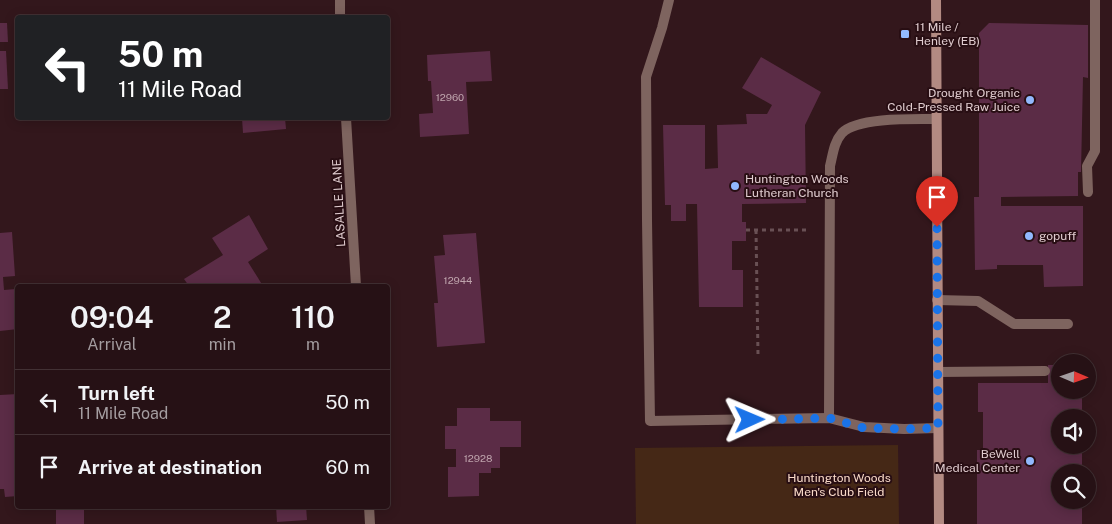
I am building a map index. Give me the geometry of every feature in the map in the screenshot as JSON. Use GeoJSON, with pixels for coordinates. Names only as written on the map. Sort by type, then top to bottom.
{"type":"FeatureCollection","features":[{"type":"Feature","properties":{"kind":"main road"},"geometry":{"type":"LineString","coordinates":[[936,0],[939,524]]}},
{"type":"Feature","properties":{"kind":"street"},"geometry":{"type":"LineString","coordinates":[[340,0],[340,15]]}},
{"type":"Feature","properties":{"kind":"street"},"geometry":{"type":"LineString","coordinates":[[669,0],[646,77],[650,421],[829,418],[864,428],[938,428]]}},
{"type":"Feature","properties":{"kind":"street"},"geometry":{"type":"LineString","coordinates":[[1088,192],[1087,166],[1095,152],[1095,0]]}},
{"type":"Feature","properties":{"kind":"street"},"geometry":{"type":"LineString","coordinates":[[829,418],[830,166],[835,146],[843,132],[875,121],[936,119]]}},
{"type":"Feature","properties":{"kind":"street","name":"LASALLE LANE"},"geometry":{"type":"LineString","coordinates":[[346,120],[356,284]]}},
{"type":"Feature","properties":{"kind":"street"},"geometry":{"type":"LineString","coordinates":[[938,300],[978,301],[1014,324],[1068,324]]}},
{"type":"Feature","properties":{"kind":"street"},"geometry":{"type":"LineString","coordinates":[[938,372],[1045,371]]}},
{"type":"Feature","properties":{"kind":"street"},"geometry":{"type":"LineString","coordinates":[[369,509],[370,524]]}},
{"type":"Feature","properties":{"kind":"path"},"geometry":{"type":"LineString","coordinates":[[746,230],[809,230]]}},
{"type":"Feature","properties":{"kind":"path"},"geometry":{"type":"LineString","coordinates":[[756,230],[758,355]]}},
{"type":"Feature","properties":{"kind":"green space","name":"Huntington Woods Men's Club Field"},"geometry":{"type":"Polygon","coordinates":[[[898,445],[899,524],[636,524],[635,448],[898,445]]]}},
{"type":"Feature","properties":{"kind":"building"},"geometry":{"type":"Polygon","coordinates":[[[0,23],[7,23],[8,42],[0,42],[0,23]]]}},
{"type":"Feature","properties":{"kind":"building","name":"Drought Organic Cold-Pressed Raw Juice"},"geometry":{"type":"Polygon","coordinates":[[[989,23],[1088,25],[1088,78],[1083,77],[1081,172],[1078,172],[1078,196],[1001,197],[1001,206],[1083,206],[1083,286],[1044,287],[1043,265],[997,265],[997,269],[975,270],[974,197],[979,197],[979,33],[989,23]]]}},
{"type":"Feature","properties":{"kind":"building"},"geometry":{"type":"Polygon","coordinates":[[[0,51],[6,51],[8,89],[0,89],[0,51]]]}},
{"type":"Feature","properties":{"kind":"building"},"geometry":{"type":"Polygon","coordinates":[[[490,51],[492,81],[466,82],[469,134],[420,137],[419,114],[433,113],[431,81],[428,81],[427,55],[490,51]]]}},
{"type":"Feature","properties":{"kind":"building","name":"Huntington Woods Lutheran Church"},"geometry":{"type":"Polygon","coordinates":[[[761,57],[821,92],[805,125],[806,203],[742,204],[742,222],[746,222],[746,241],[732,241],[732,270],[743,270],[743,307],[699,307],[697,204],[686,204],[686,221],[671,221],[671,205],[665,205],[663,125],[705,125],[705,169],[718,168],[717,125],[747,124],[746,114],[767,114],[772,105],[742,88],[761,57]]]}},
{"type":"Feature","properties":{"kind":"building"},"geometry":{"type":"Polygon","coordinates":[[[242,120],[285,120],[286,129],[243,133],[242,120]]]}},
{"type":"Feature","properties":{"kind":"building"},"geometry":{"type":"Polygon","coordinates":[[[249,215],[268,249],[248,262],[262,284],[188,284],[184,279],[223,255],[212,238],[249,215]]]}},
{"type":"Feature","properties":{"kind":"building"},"geometry":{"type":"Polygon","coordinates":[[[12,232],[15,276],[3,277],[4,290],[15,289],[15,329],[0,331],[0,233],[12,232]]]}},
{"type":"Feature","properties":{"kind":"building"},"geometry":{"type":"Polygon","coordinates":[[[476,233],[485,343],[437,347],[434,303],[438,303],[434,256],[445,255],[443,235],[476,233]]]}},
{"type":"Feature","properties":{"kind":"building","name":"BeWell Medical Center"},"geometry":{"type":"Polygon","coordinates":[[[1048,365],[1051,365],[1051,399],[1082,399],[1082,409],[1051,409],[1051,454],[1082,454],[1082,464],[1051,464],[1051,509],[1082,509],[1082,524],[977,524],[977,450],[983,450],[983,412],[978,412],[978,383],[1048,383],[1048,365]]]}},
{"type":"Feature","properties":{"kind":"building"},"geometry":{"type":"Polygon","coordinates":[[[15,394],[15,496],[5,497],[4,489],[0,489],[0,395],[15,394]]]}},
{"type":"Feature","properties":{"kind":"building"},"geometry":{"type":"Polygon","coordinates":[[[457,408],[490,408],[490,421],[521,421],[521,447],[500,447],[500,468],[491,468],[491,473],[479,473],[479,496],[448,497],[448,467],[456,467],[456,449],[445,449],[445,426],[457,426],[457,408]]]}},
{"type":"Feature","properties":{"kind":"building"},"geometry":{"type":"Polygon","coordinates":[[[56,509],[84,509],[84,524],[56,524],[56,509]]]}},
{"type":"Feature","properties":{"kind":"building"},"geometry":{"type":"Polygon","coordinates":[[[276,509],[306,509],[307,520],[277,522],[276,509]]]}},
{"type":"Feature","properties":{"kind":"place","name":"11 Mile / Henley (EB)"},"geometry":{"type":"Point","coordinates":[905,34]}},
{"type":"Feature","properties":{"kind":"place","name":"Drought Organic Cold-Pressed Raw Juice"},"geometry":{"type":"Point","coordinates":[1030,100]}},
{"type":"Feature","properties":{"kind":"place","name":"Huntington Woods Lutheran Church"},"geometry":{"type":"Point","coordinates":[735,186]}},
{"type":"Feature","properties":{"kind":"place","name":"gopuff"},"geometry":{"type":"Point","coordinates":[1029,236]}},
{"type":"Feature","properties":{"kind":"place","name":"BeWell Medical Center"},"geometry":{"type":"Point","coordinates":[1030,461]}},
{"type":"Feature","properties":{"kind":"route"},"geometry":{"type":"LineString","coordinates":[[750,420],[829,418],[864,428],[938,428],[937,227]]}}]}
